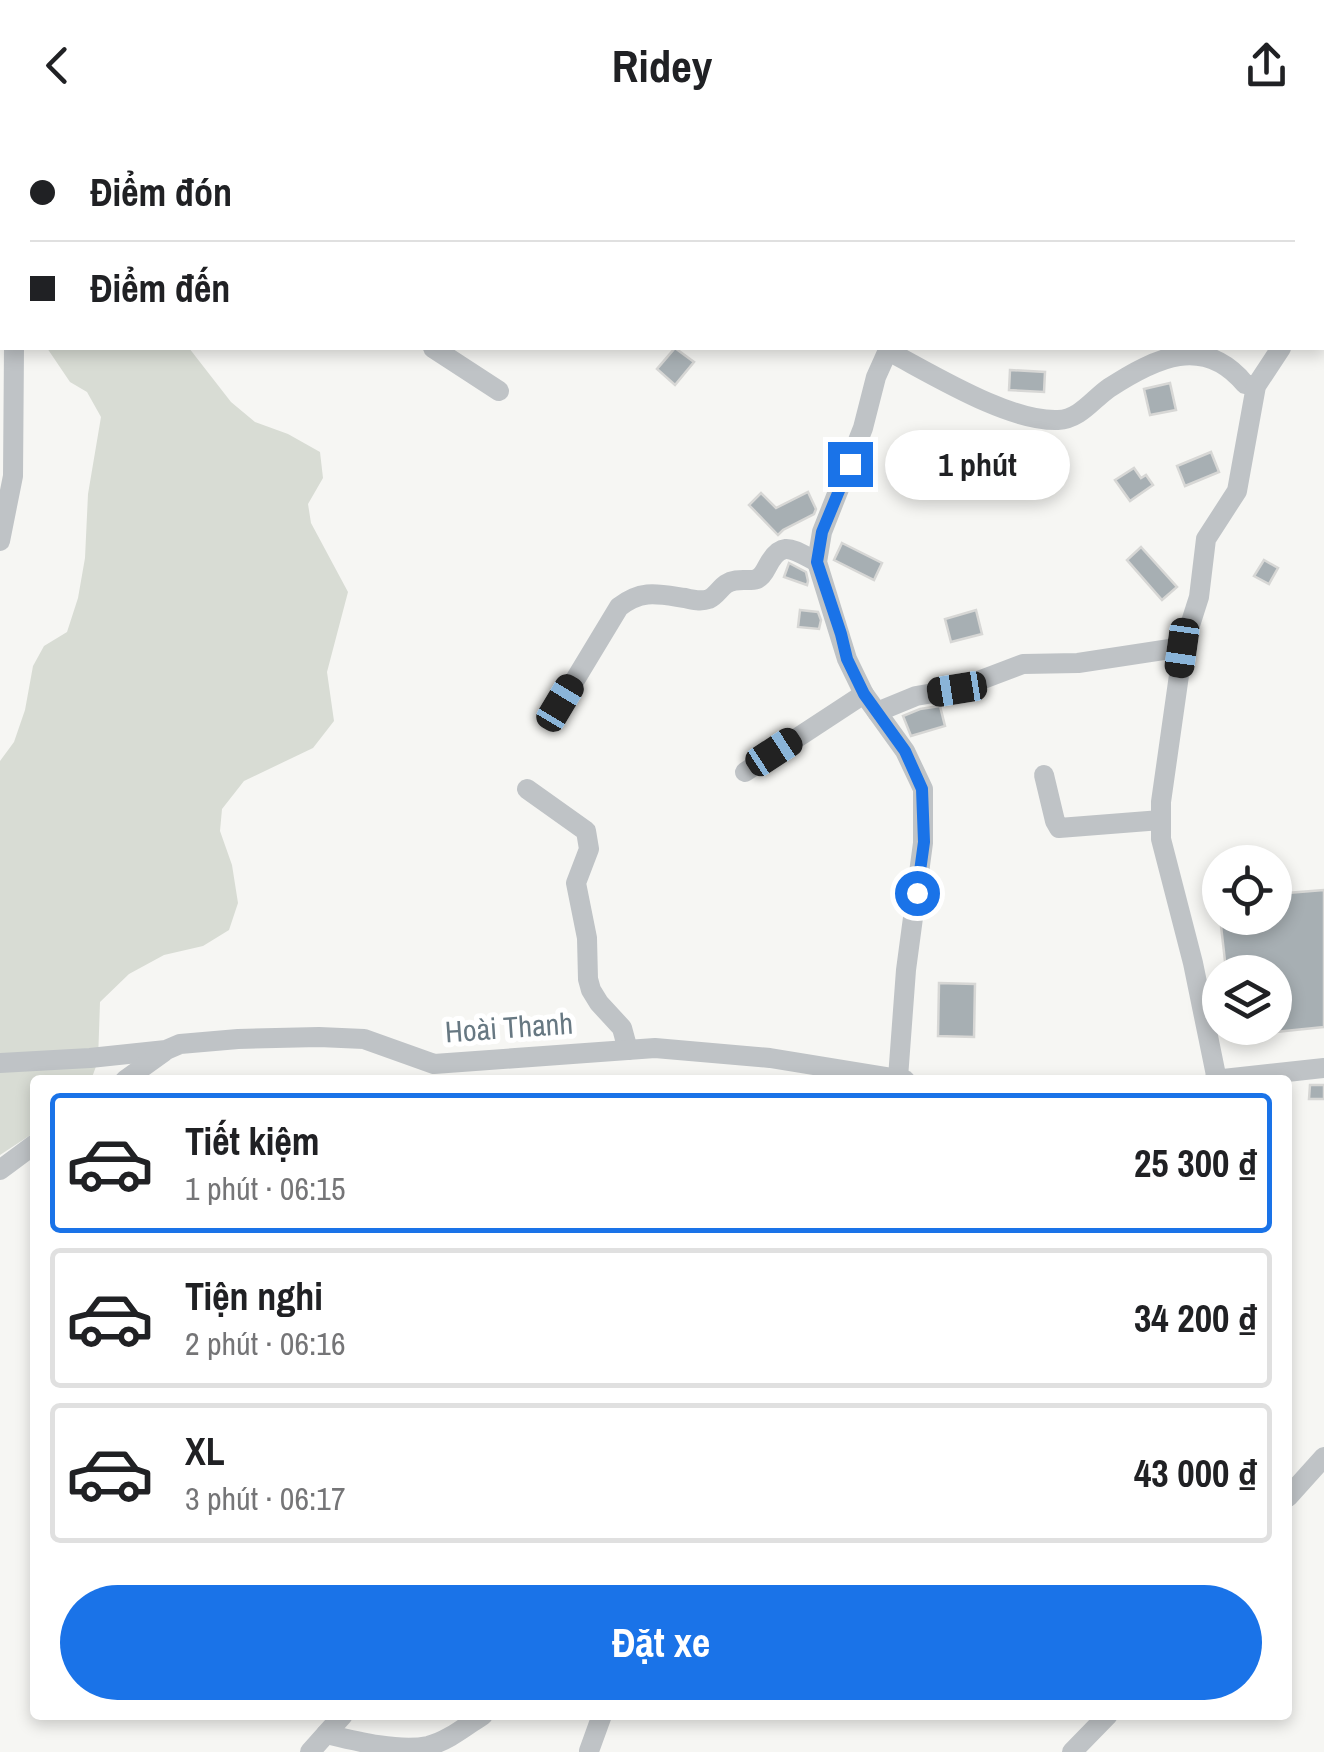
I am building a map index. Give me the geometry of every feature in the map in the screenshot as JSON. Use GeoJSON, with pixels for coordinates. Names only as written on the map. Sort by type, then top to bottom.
{"type":"FeatureCollection","features":[{"type":"Feature","properties":{"kind":"street"},"geometry":{"type":"LineString","coordinates":[[0,540],[13,476],[14,350]]}},
{"type":"Feature","properties":{"kind":"street"},"geometry":{"type":"LineString","coordinates":[[436,350],[499,391]]}},
{"type":"Feature","properties":{"kind":"street"},"geometry":{"type":"LineString","coordinates":[[889,350],[822,532],[817,562],[847,659],[864,694],[905,751],[922,789],[924,842],[906,970],[902,1075]]}},
{"type":"Feature","properties":{"kind":"street"},"geometry":{"type":"LineString","coordinates":[[891,350],[974,396],[1030,416],[1058,420],[1073,417],[1108,389],[1176,355],[1212,358],[1245,384],[1256,386]]}},
{"type":"Feature","properties":{"kind":"street"},"geometry":{"type":"LineString","coordinates":[[1214,1075],[1193,963],[1161,839],[1161,802],[1182,648],[1199,597],[1206,539],[1237,492],[1256,386],[1280,350]]}},
{"type":"Feature","properties":{"kind":"street"},"geometry":{"type":"LineString","coordinates":[[560,703],[619,607],[633,596],[647,593],[698,601],[712,598],[726,584],[762,576],[772,554],[782,549],[817,562]]}},
{"type":"Feature","properties":{"kind":"street"},"geometry":{"type":"LineString","coordinates":[[877,712],[916,696],[957,689],[1024,664],[1078,662],[1182,648]]}},
{"type":"Feature","properties":{"kind":"street"},"geometry":{"type":"LineString","coordinates":[[745,772],[864,694]]}},
{"type":"Feature","properties":{"kind":"street"},"geometry":{"type":"LineString","coordinates":[[1044,775],[1059,828],[1161,820]]}},
{"type":"Feature","properties":{"kind":"street"},"geometry":{"type":"LineString","coordinates":[[527,789],[586,831],[588,849],[576,882],[587,938],[588,979],[599,1003],[622,1028],[628,1050]]}},
{"type":"Feature","properties":{"kind":"street","name":"Hoài Thanh"},"geometry":{"type":"LineString","coordinates":[[0,1063],[90,1058],[238,1039],[319,1037],[364,1039],[433,1072],[655,1048],[770,1058],[877,1075]]}},
{"type":"Feature","properties":{"kind":"street"},"geometry":{"type":"LineString","coordinates":[[132,1075],[166,1050]]}},
{"type":"Feature","properties":{"kind":"street"},"geometry":{"type":"LineString","coordinates":[[1260,1075],[1324,1068]]}},
{"type":"Feature","properties":{"kind":"street"},"geometry":{"type":"LineString","coordinates":[[0,1170],[30,1148]]}},
{"type":"Feature","properties":{"kind":"street"},"geometry":{"type":"LineString","coordinates":[[1292,1493],[1324,1457]]}},
{"type":"Feature","properties":{"kind":"street"},"geometry":{"type":"LineString","coordinates":[[310,1752],[339,1720]]}},
{"type":"Feature","properties":{"kind":"street"},"geometry":{"type":"LineString","coordinates":[[326,1734],[413,1749],[431,1746],[475,1720]]}},
{"type":"Feature","properties":{"kind":"street"},"geometry":{"type":"LineString","coordinates":[[589,1751],[600,1720]]}},
{"type":"Feature","properties":{"kind":"street"},"geometry":{"type":"LineString","coordinates":[[1072,1752],[1103,1720]]}},
{"type":"Feature","properties":{"kind":"shaded area"},"geometry":{"type":"Polygon","coordinates":[[[48,350],[191,350],[231,402],[255,422],[320,452],[323,478],[308,504],[311,523],[348,592],[327,672],[334,721],[313,748],[244,781],[222,809],[220,831],[232,865],[238,903],[229,930],[203,946],[164,955],[129,974],[100,1002],[98,1061],[93,1075],[30,1075],[30,1135],[0,1155],[0,761],[14,742],[33,666],[44,646],[67,632],[78,598],[85,558],[88,494],[101,417],[87,392],[70,382],[48,350]]]}},
{"type":"Feature","properties":{"kind":"building"},"geometry":{"type":"Polygon","coordinates":[[[673,350],[694,362],[675,385],[657,369],[673,350]]]}},
{"type":"Feature","properties":{"kind":"building"},"geometry":{"type":"Polygon","coordinates":[[[1010,370],[1045,372],[1044,392],[1009,390],[1010,370]]]}},
{"type":"Feature","properties":{"kind":"building"},"geometry":{"type":"Polygon","coordinates":[[[1170,383],[1176,410],[1150,415],[1144,389],[1170,383]]]}},
{"type":"Feature","properties":{"kind":"building"},"geometry":{"type":"Polygon","coordinates":[[[1211,452],[1219,472],[1185,486],[1177,466],[1211,452]]]}},
{"type":"Feature","properties":{"kind":"building"},"geometry":{"type":"Polygon","coordinates":[[[1134,468],[1153,485],[1130,501],[1115,480],[1134,468]]]}},
{"type":"Feature","properties":{"kind":"building"},"geometry":{"type":"Polygon","coordinates":[[[808,492],[816,509],[814,514],[778,535],[749,505],[761,493],[776,508],[808,492]]]}},
{"type":"Feature","properties":{"kind":"building"},"geometry":{"type":"Polygon","coordinates":[[[842,543],[882,563],[874,580],[834,560],[842,543]]]}},
{"type":"Feature","properties":{"kind":"building"},"geometry":{"type":"Polygon","coordinates":[[[1141,547],[1177,587],[1162,600],[1127,560],[1141,547]]]}},
{"type":"Feature","properties":{"kind":"building"},"geometry":{"type":"Polygon","coordinates":[[[1264,560],[1278,568],[1269,584],[1254,576],[1264,560]]]}},
{"type":"Feature","properties":{"kind":"building"},"geometry":{"type":"Polygon","coordinates":[[[789,563],[806,572],[807,585],[784,577],[789,563]]]}},
{"type":"Feature","properties":{"kind":"building"},"geometry":{"type":"Polygon","coordinates":[[[800,610],[818,612],[819,629],[798,627],[800,610]]]}},
{"type":"Feature","properties":{"kind":"building"},"geometry":{"type":"Polygon","coordinates":[[[976,610],[982,634],[951,642],[945,619],[976,610]]]}},
{"type":"Feature","properties":{"kind":"building"},"geometry":{"type":"Polygon","coordinates":[[[940,706],[945,726],[911,736],[903,716],[940,706]]]}},
{"type":"Feature","properties":{"kind":"building"},"geometry":{"type":"Polygon","coordinates":[[[1324,890],[1324,1027],[1292,1030],[1292,955],[1224,955],[1222,935],[1292,935],[1292,893],[1324,890]]]}},
{"type":"Feature","properties":{"kind":"building"},"geometry":{"type":"Polygon","coordinates":[[[939,983],[975,984],[974,1037],[938,1036],[939,983]]]}},
{"type":"Feature","properties":{"kind":"building"},"geometry":{"type":"Polygon","coordinates":[[[1310,1085],[1324,1085],[1324,1099],[1309,1099],[1310,1085]]]}},
{"type":"Feature","properties":{"kind":"route"},"geometry":{"type":"LineString","coordinates":[[850,464],[822,532],[817,562],[847,659],[864,694],[905,751],[922,789],[924,842],[917,893]]}}]}
